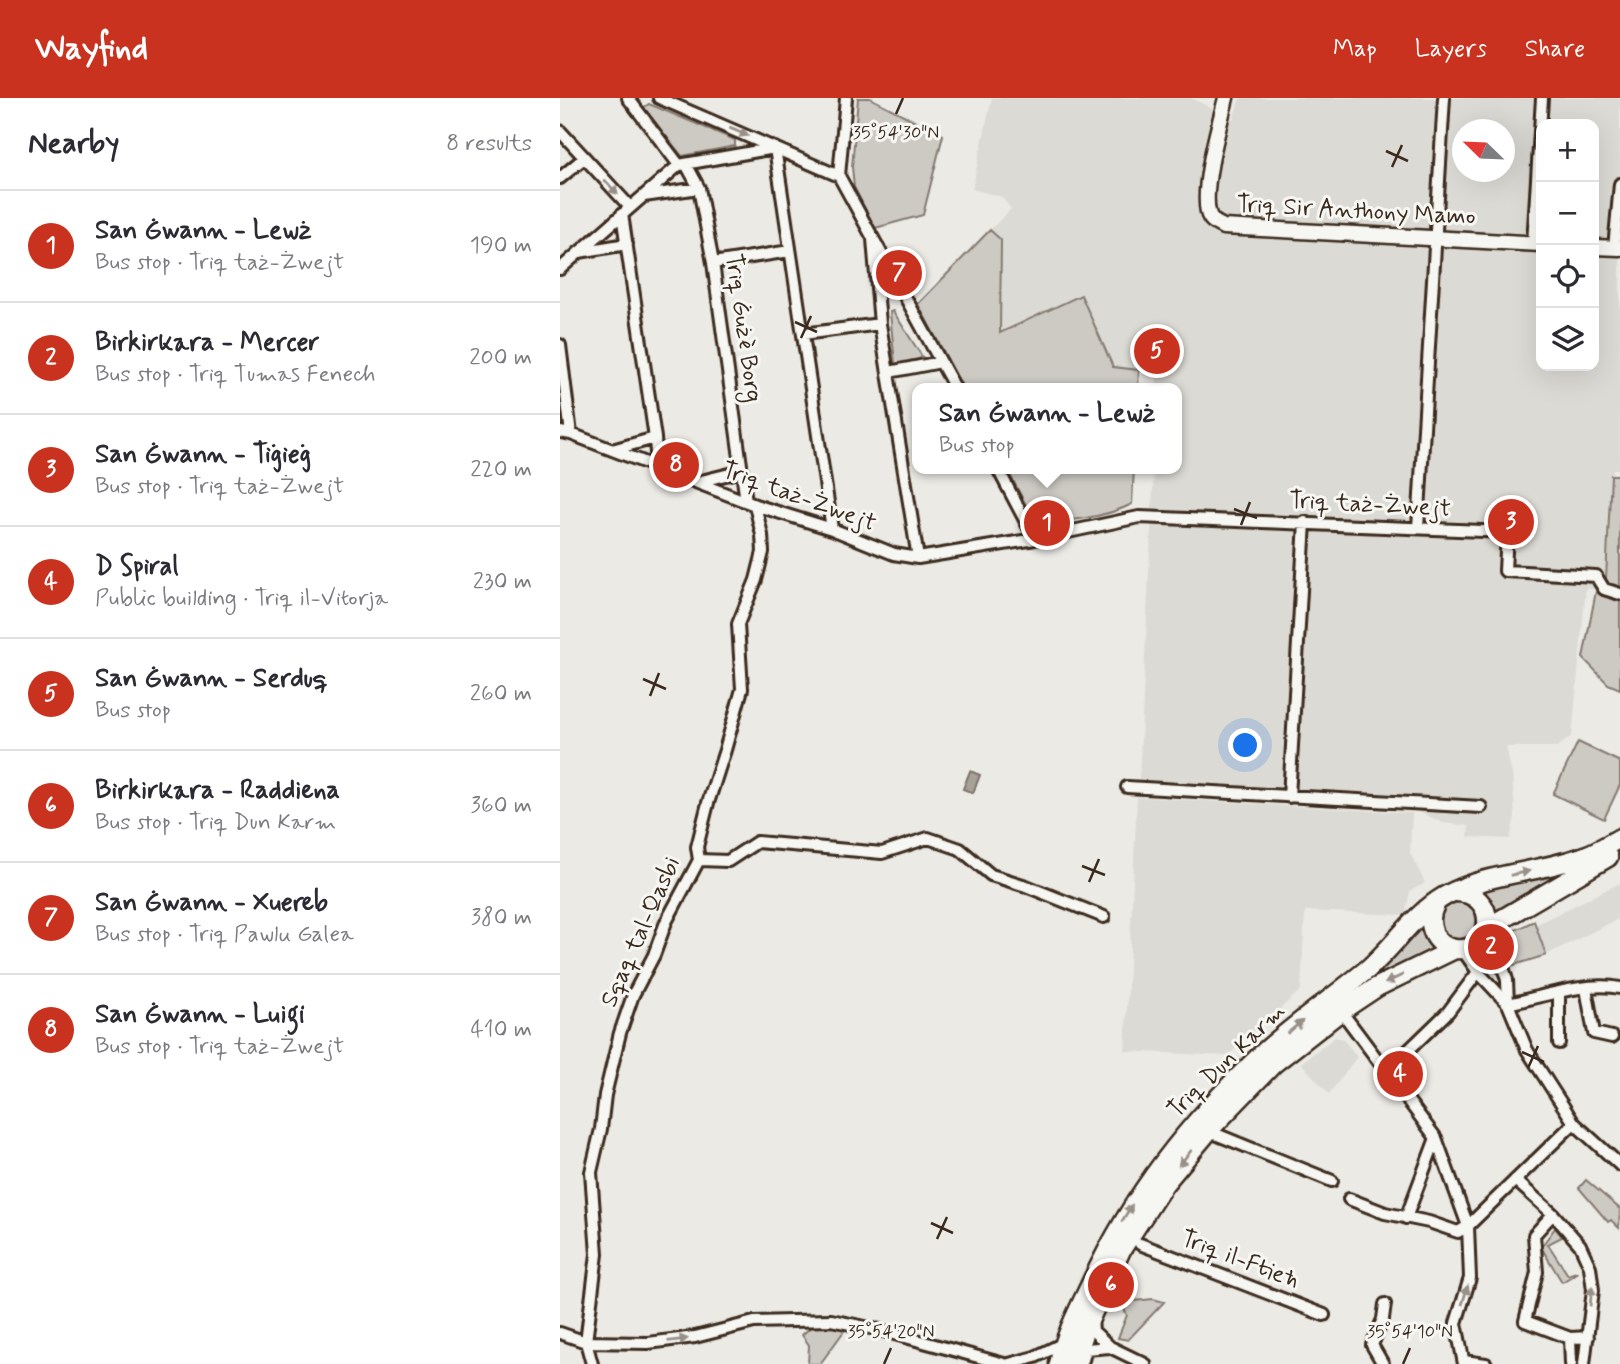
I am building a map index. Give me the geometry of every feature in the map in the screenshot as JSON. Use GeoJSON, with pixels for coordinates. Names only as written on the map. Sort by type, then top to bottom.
{"type":"FeatureCollection","features":[{"type":"Feature","properties":{"kind":"highway","name":"Triq Dun Karm"},"geometry":{"type":"LineString","coordinates":[[1059,1364],[1064,1343],[1104,1255],[1128,1211],[1202,1113],[1264,1053],[1370,967],[1422,911],[1442,898],[1480,882],[1588,855],[1620,838]]}},
{"type":"Feature","properties":{"kind":"highway","name":"Triq Dun Karm"},"geometry":{"type":"LineString","coordinates":[[1073,1364],[1092,1312],[1121,1250],[1164,1184],[1210,1129],[1273,1064],[1341,1011],[1377,987],[1458,949],[1472,947],[1480,941],[1486,930],[1620,851]]}},
{"type":"Feature","properties":{"kind":"highway"},"geometry":{"type":"LineString","coordinates":[[1454,892],[1468,893],[1482,904],[1486,912],[1486,930]]}},
{"type":"Feature","properties":{"kind":"highway"},"geometry":{"type":"LineString","coordinates":[[1436,903],[1432,913],[1432,930],[1440,943],[1458,949]]}},
{"type":"Feature","properties":{"kind":"main road","name":"Triq Sir Anthony Mamo"},"geometry":{"type":"LineString","coordinates":[[1226,98],[1206,190],[1208,214],[1212,221],[1223,227],[1536,244]]}},
{"type":"Feature","properties":{"kind":"main road"},"geometry":{"type":"LineString","coordinates":[[1599,247],[1617,248]]}},
{"type":"Feature","properties":{"kind":"street"},"geometry":{"type":"LineString","coordinates":[[659,98],[839,176]]}},
{"type":"Feature","properties":{"kind":"street"},"geometry":{"type":"LineString","coordinates":[[846,98],[839,176],[952,383]]}},
{"type":"Feature","properties":{"kind":"street"},"geometry":{"type":"LineString","coordinates":[[1418,528],[1444,98]]}},
{"type":"Feature","properties":{"kind":"street"},"geometry":{"type":"LineString","coordinates":[[1539,182],[1542,98]]}},
{"type":"Feature","properties":{"kind":"street","name":"Triq Ġużè Borg"},"geometry":{"type":"LineString","coordinates":[[634,100],[699,188],[713,263],[742,471],[751,503]]}},
{"type":"Feature","properties":{"kind":"street"},"geometry":{"type":"LineString","coordinates":[[560,131],[626,210],[627,244],[657,468]]}},
{"type":"Feature","properties":{"kind":"street"},"geometry":{"type":"LineString","coordinates":[[560,269],[641,196],[683,165],[775,148]]}},
{"type":"Feature","properties":{"kind":"street"},"geometry":{"type":"LineString","coordinates":[[775,148],[832,529]]}},
{"type":"Feature","properties":{"kind":"street"},"geometry":{"type":"LineString","coordinates":[[560,178],[584,158]]}},
{"type":"Feature","properties":{"kind":"street"},"geometry":{"type":"LineString","coordinates":[[1617,248],[1620,184]]}},
{"type":"Feature","properties":{"kind":"street"},"geometry":{"type":"LineString","coordinates":[[641,196],[699,188]]}},
{"type":"Feature","properties":{"kind":"street"},"geometry":{"type":"LineString","coordinates":[[873,239],[880,324],[918,558]]}},
{"type":"Feature","properties":{"kind":"street"},"geometry":{"type":"LineString","coordinates":[[579,252],[627,244]]}},
{"type":"Feature","properties":{"kind":"street"},"geometry":{"type":"LineString","coordinates":[[713,263],[790,251]]}},
{"type":"Feature","properties":{"kind":"street"},"geometry":{"type":"LineString","coordinates":[[803,334],[880,324]]}},
{"type":"Feature","properties":{"kind":"street"},"geometry":{"type":"LineString","coordinates":[[560,345],[566,433]]}},
{"type":"Feature","properties":{"kind":"street"},"geometry":{"type":"LineString","coordinates":[[889,372],[941,362]]}},
{"type":"Feature","properties":{"kind":"street","name":"Triq taż-Żwejt"},"geometry":{"type":"LineString","coordinates":[[566,433],[894,554],[918,558],[1035,539],[1139,517],[1507,532],[1505,571],[1596,576],[1604,589],[1620,594]]}},
{"type":"Feature","properties":{"kind":"street"},"geometry":{"type":"LineString","coordinates":[[612,450],[655,438]]}},
{"type":"Feature","properties":{"kind":"street","name":"Triq taż-Żwejt"},"geometry":{"type":"LineString","coordinates":[[697,482],[742,471]]}},
{"type":"Feature","properties":{"kind":"street"},"geometry":{"type":"LineString","coordinates":[[1001,474],[1035,539]]}},
{"type":"Feature","properties":{"kind":"street","name":"Sqaq tal-Qasbi"},"geometry":{"type":"LineString","coordinates":[[586,1342],[597,1254],[591,1172],[608,1083],[620,1033],[633,995],[654,955],[666,922],[699,860],[697,847],[741,689],[738,624],[756,580],[763,552],[762,535],[751,503]]}},
{"type":"Feature","properties":{"kind":"street"},"geometry":{"type":"LineString","coordinates":[[1289,797],[1305,522]]}},
{"type":"Feature","properties":{"kind":"street"},"geometry":{"type":"LineString","coordinates":[[1127,787],[1481,807]]}},
{"type":"Feature","properties":{"kind":"street"},"geometry":{"type":"LineString","coordinates":[[699,860],[727,861],[757,842],[882,853],[928,838],[960,849],[991,875],[1104,917]]}},
{"type":"Feature","properties":{"kind":"street"},"geometry":{"type":"LineString","coordinates":[[1486,930],[1496,944],[1507,980],[1508,1004],[1527,1050],[1574,1123],[1620,1165]]}},
{"type":"Feature","properties":{"kind":"street"},"geometry":{"type":"LineString","coordinates":[[1458,949],[1508,1004]]}},
{"type":"Feature","properties":{"kind":"street"},"geometry":{"type":"LineString","coordinates":[[1386,1072],[1448,1012],[1478,972]]}},
{"type":"Feature","properties":{"kind":"street"},"geometry":{"type":"LineString","coordinates":[[1508,1004],[1586,988],[1620,988]]}},
{"type":"Feature","properties":{"kind":"street"},"geometry":{"type":"LineString","coordinates":[[1586,988],[1594,1033],[1612,1037]]}},
{"type":"Feature","properties":{"kind":"street"},"geometry":{"type":"LineString","coordinates":[[1559,993],[1559,1043]]}},
{"type":"Feature","properties":{"kind":"street"},"geometry":{"type":"LineString","coordinates":[[1341,1011],[1436,1138],[1468,1226],[1470,1278],[1456,1323],[1464,1363],[1486,1364]]}},
{"type":"Feature","properties":{"kind":"street"},"geometry":{"type":"LineString","coordinates":[[1349,1199],[1458,1232],[1468,1226],[1574,1123]]}},
{"type":"Feature","properties":{"kind":"street"},"geometry":{"type":"LineString","coordinates":[[1218,1136],[1332,1181]]}},
{"type":"Feature","properties":{"kind":"street"},"geometry":{"type":"LineString","coordinates":[[1406,1218],[1436,1138]]}},
{"type":"Feature","properties":{"kind":"street"},"geometry":{"type":"LineString","coordinates":[[1515,1180],[1553,1214],[1580,1245],[1590,1267],[1593,1290],[1584,1364]]}},
{"type":"Feature","properties":{"kind":"street"},"geometry":{"type":"LineString","coordinates":[[1553,1214],[1534,1235],[1536,1272],[1525,1321],[1570,1338],[1588,1337]]}},
{"type":"Feature","properties":{"kind":"street","name":"Triq il-Ftieħ"},"geometry":{"type":"LineString","coordinates":[[1140,1244],[1324,1315]]}},
{"type":"Feature","properties":{"kind":"street"},"geometry":{"type":"LineString","coordinates":[[1383,1364],[1372,1345],[1383,1320],[1385,1304]]}},
{"type":"Feature","properties":{"kind":"street"},"geometry":{"type":"LineString","coordinates":[[1092,1312],[1093,1331],[1110,1347],[1145,1364]]}},
{"type":"Feature","properties":{"kind":"street"},"geometry":{"type":"LineString","coordinates":[[560,1333],[586,1342],[648,1343],[695,1338],[754,1322],[831,1320],[880,1330],[1007,1364],[1035,1357],[1064,1343]]}},
{"type":"Feature","properties":{"kind":"street"},"geometry":{"type":"LineString","coordinates":[[1570,1338],[1571,1364]]}},
{"type":"Feature","properties":{"kind":"street"},"geometry":{"type":"LineString","coordinates":[[586,1342],[592,1364]]}},
{"type":"Feature","properties":{"kind":"street"},"geometry":{"type":"LineString","coordinates":[[1080,1364],[1087,1349],[1110,1347]]}},
{"type":"Feature","properties":{"kind":"shaded area"},"geometry":{"type":"Polygon","coordinates":[[[858,98],[870,98],[943,135],[923,215],[875,228],[854,187],[852,167],[858,98]]]}},
{"type":"Feature","properties":{"kind":"shaded area"},"geometry":{"type":"Polygon","coordinates":[[[992,98],[1191,98],[1233,119],[1240,98],[1620,98],[1620,469],[1613,469],[1604,591],[1586,588],[1572,736],[1557,747],[1506,747],[1512,774],[1515,817],[1510,839],[1468,837],[1469,826],[1443,823],[1375,793],[1139,781],[1154,474],[1182,474],[1182,383],[1157,383],[1157,370],[1113,367],[999,333],[1001,240],[990,230],[1011,209],[1002,197],[972,189],[992,98]]]}},
{"type":"Feature","properties":{"kind":"shaded area"},"geometry":{"type":"Polygon","coordinates":[[[649,104],[735,140],[735,146],[682,156],[643,108],[649,104]]]}},
{"type":"Feature","properties":{"kind":"shaded area"},"geometry":{"type":"Polygon","coordinates":[[[990,230],[1001,240],[1000,333],[1081,295],[1113,367],[1139,370],[1138,383],[960,383],[918,304],[990,230]]]}},
{"type":"Feature","properties":{"kind":"shaded area"},"geometry":{"type":"Polygon","coordinates":[[[893,311],[923,358],[895,364],[890,312],[893,311]]]}},
{"type":"Feature","properties":{"kind":"shaded area"},"geometry":{"type":"Polygon","coordinates":[[[1010,474],[1134,474],[1132,504],[1110,512],[1069,520],[1033,518],[1010,474]]]}},
{"type":"Feature","properties":{"kind":"shaded area"},"geometry":{"type":"Polygon","coordinates":[[[1611,475],[1620,475],[1620,689],[1608,684],[1583,658],[1596,591],[1604,591],[1606,579],[1611,475]]]}},
{"type":"Feature","properties":{"kind":"shaded area"},"geometry":{"type":"Polygon","coordinates":[[[1578,742],[1620,762],[1620,785],[1604,819],[1553,794],[1578,742]]]}},
{"type":"Feature","properties":{"kind":"shaded area"},"geometry":{"type":"Polygon","coordinates":[[[970,771],[980,775],[973,793],[963,789],[970,771]]]}},
{"type":"Feature","properties":{"kind":"shaded area"},"geometry":{"type":"Polygon","coordinates":[[[1137,797],[1412,813],[1410,853],[1425,883],[1410,891],[1405,915],[1305,911],[1301,990],[1227,1056],[1125,1051],[1137,797]]]}},
{"type":"Feature","properties":{"kind":"shaded area"},"geometry":{"type":"Polygon","coordinates":[[[1594,858],[1493,917],[1476,891],[1594,858]]]}},
{"type":"Feature","properties":{"kind":"shaded area"},"geometry":{"type":"Polygon","coordinates":[[[1620,883],[1620,918],[1546,955],[1535,925],[1620,883]]]}},
{"type":"Feature","properties":{"kind":"shaded area"},"geometry":{"type":"Polygon","coordinates":[[[1457,901],[1471,906],[1476,920],[1471,934],[1457,939],[1443,934],[1438,920],[1443,906],[1457,901]]]}},
{"type":"Feature","properties":{"kind":"shaded area"},"geometry":{"type":"Polygon","coordinates":[[[1422,920],[1426,938],[1439,949],[1358,988],[1422,920]]]}},
{"type":"Feature","properties":{"kind":"shaded area"},"geometry":{"type":"Polygon","coordinates":[[[1534,921],[1546,955],[1511,966],[1504,941],[1505,935],[1534,921]]]}},
{"type":"Feature","properties":{"kind":"shaded area"},"geometry":{"type":"Polygon","coordinates":[[[1335,1037],[1343,1039],[1357,1057],[1329,1094],[1301,1063],[1335,1037]]]}},
{"type":"Feature","properties":{"kind":"shaded area"},"geometry":{"type":"Polygon","coordinates":[[[1586,1180],[1620,1209],[1619,1228],[1611,1220],[1608,1222],[1579,1188],[1586,1180]]]}},
{"type":"Feature","properties":{"kind":"shaded area"},"geometry":{"type":"Polygon","coordinates":[[[1555,1228],[1562,1237],[1548,1244],[1568,1275],[1577,1273],[1562,1282],[1541,1247],[1555,1228]]]}},
{"type":"Feature","properties":{"kind":"shaded area"},"geometry":{"type":"Polygon","coordinates":[[[1153,1299],[1164,1302],[1128,1340],[1118,1338],[1127,1315],[1124,1309],[1134,1301],[1153,1299]]]}},
{"type":"Feature","properties":{"kind":"shaded area"},"geometry":{"type":"Polygon","coordinates":[[[813,1325],[847,1327],[820,1364],[808,1364],[809,1345],[802,1335],[813,1325]]]}},
{"type":"Feature","properties":{"kind":"place","name":"San Ġwann - Xuereb"},"geometry":{"type":"Point","coordinates":[899,273]}},
{"type":"Feature","properties":{"kind":"place","name":"San Ġwann - Serduq"},"geometry":{"type":"Point","coordinates":[1157,351]}},
{"type":"Feature","properties":{"kind":"place","name":"San Ġwann - Luigi"},"geometry":{"type":"Point","coordinates":[676,465]}},
{"type":"Feature","properties":{"kind":"place","name":"San Ġwann - Tiġieġ"},"geometry":{"type":"Point","coordinates":[1511,522]}},
{"type":"Feature","properties":{"kind":"place","name":"San Ġwann - Lewż"},"geometry":{"type":"Point","coordinates":[1047,523]}},
{"type":"Feature","properties":{"kind":"place","name":"Birkirkara - Mercer"},"geometry":{"type":"Point","coordinates":[1491,947]}},
{"type":"Feature","properties":{"kind":"place","name":"D Spiral"},"geometry":{"type":"Point","coordinates":[1400,1074]}},
{"type":"Feature","properties":{"kind":"place","name":"Birkirkara - Raddiena"},"geometry":{"type":"Point","coordinates":[1111,1285]}}]}
